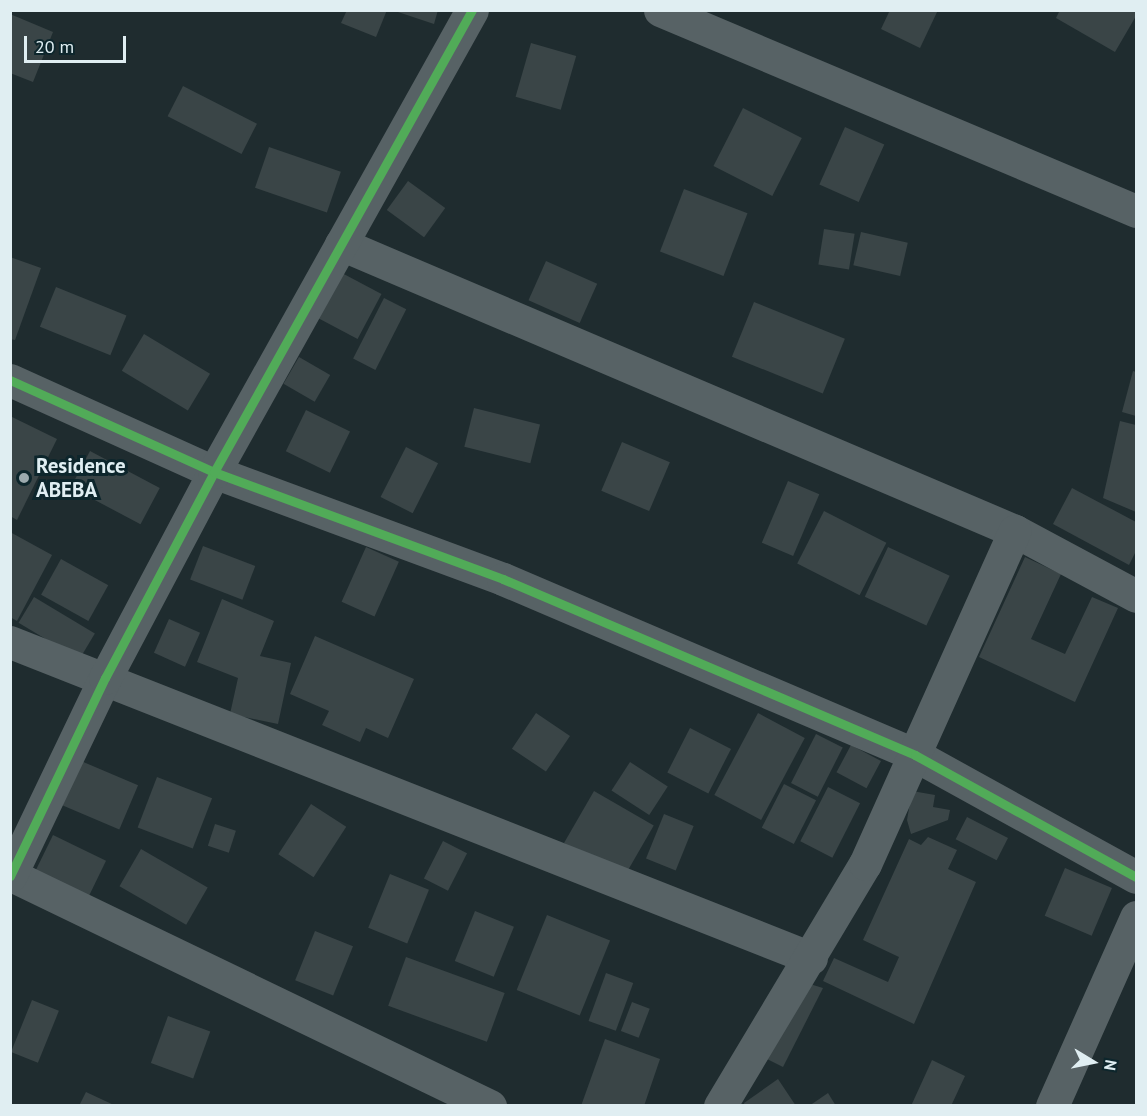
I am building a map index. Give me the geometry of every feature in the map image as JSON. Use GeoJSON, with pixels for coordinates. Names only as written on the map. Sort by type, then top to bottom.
{"type":"FeatureCollection","features":[{"type":"Feature","properties":{"kind":"street"},"geometry":{"type":"LineString","coordinates":[[471,10],[214,472],[105,678],[11,876],[490,1106]]}},
{"type":"Feature","properties":{"kind":"street"},"geometry":{"type":"LineString","coordinates":[[660,10],[1137,211]]}},
{"type":"Feature","properties":{"kind":"street"},"geometry":{"type":"LineString","coordinates":[[341,244],[1015,531],[1137,596]]}},
{"type":"Feature","properties":{"kind":"street"},"geometry":{"type":"LineString","coordinates":[[10,380],[214,472],[503,579],[915,755],[1137,877]]}},
{"type":"Feature","properties":{"kind":"street"},"geometry":{"type":"LineString","coordinates":[[720,1106],[866,864],[1015,531]]}},
{"type":"Feature","properties":{"kind":"street"},"geometry":{"type":"LineString","coordinates":[[10,642],[810,958]]}},
{"type":"Feature","properties":{"kind":"street"},"geometry":{"type":"LineString","coordinates":[[1052,1106],[1137,917]]}},
{"type":"Feature","properties":{"kind":"building"},"geometry":{"type":"Polygon","coordinates":[[[347,10],[387,10],[376,37],[341,23],[347,10]]]}},
{"type":"Feature","properties":{"kind":"building"},"geometry":{"type":"Polygon","coordinates":[[[392,10],[438,10],[434,24],[392,10]]]}},
{"type":"Feature","properties":{"kind":"building"},"geometry":{"type":"Polygon","coordinates":[[[890,10],[938,10],[920,48],[881,29],[890,10]]]}},
{"type":"Feature","properties":{"kind":"building"},"geometry":{"type":"Polygon","coordinates":[[[1060,10],[1136,10],[1136,16],[1115,52],[1056,18],[1060,10]]]}},
{"type":"Feature","properties":{"kind":"building"},"geometry":{"type":"Polygon","coordinates":[[[10,14],[53,32],[33,82],[10,73],[10,14]]]}},
{"type":"Feature","properties":{"kind":"building"},"geometry":{"type":"Polygon","coordinates":[[[531,43],[576,56],[561,110],[516,97],[531,43]]]}},
{"type":"Feature","properties":{"kind":"building"},"geometry":{"type":"Polygon","coordinates":[[[183,86],[257,124],[242,154],[168,116],[183,86]]]}},
{"type":"Feature","properties":{"kind":"building"},"geometry":{"type":"Polygon","coordinates":[[[743,108],[802,138],[772,196],[713,166],[743,108]]]}},
{"type":"Feature","properties":{"kind":"building"},"geometry":{"type":"Polygon","coordinates":[[[845,127],[884,144],[859,202],[819,185],[845,127]]]}},
{"type":"Feature","properties":{"kind":"building"},"geometry":{"type":"Polygon","coordinates":[[[269,147],[341,172],[327,212],[255,188],[269,147]]]}},
{"type":"Feature","properties":{"kind":"building"},"geometry":{"type":"Polygon","coordinates":[[[408,181],[445,208],[424,237],[387,210],[408,181]]]}},
{"type":"Feature","properties":{"kind":"building"},"geometry":{"type":"Polygon","coordinates":[[[684,189],[747,213],[723,276],[660,252],[684,189]]]}},
{"type":"Feature","properties":{"kind":"building"},"geometry":{"type":"Polygon","coordinates":[[[824,229],[855,234],[849,269],[818,265],[824,229]]]}},
{"type":"Feature","properties":{"kind":"building"},"geometry":{"type":"Polygon","coordinates":[[[861,232],[908,243],[900,276],[853,265],[861,232]]]}},
{"type":"Feature","properties":{"kind":"building"},"geometry":{"type":"Polygon","coordinates":[[[10,257],[41,268],[15,340],[10,339],[10,257]]]}},
{"type":"Feature","properties":{"kind":"building"},"geometry":{"type":"Polygon","coordinates":[[[546,261],[597,284],[580,323],[529,300],[546,261]]]}},
{"type":"Feature","properties":{"kind":"building"},"geometry":{"type":"Polygon","coordinates":[[[340,272],[381,294],[358,339],[316,317],[340,272]]]}},
{"type":"Feature","properties":{"kind":"building"},"geometry":{"type":"Polygon","coordinates":[[[56,287],[126,315],[110,355],[40,327],[56,287]]]}},
{"type":"Feature","properties":{"kind":"building"},"geometry":{"type":"Polygon","coordinates":[[[384,298],[406,309],[375,370],[353,359],[384,298]]]}},
{"type":"Feature","properties":{"kind":"building"},"geometry":{"type":"Polygon","coordinates":[[[754,302],[845,339],[823,393],[732,357],[754,302]]]}},
{"type":"Feature","properties":{"kind":"building"},"geometry":{"type":"Polygon","coordinates":[[[144,334],[210,374],[188,411],[122,371],[144,334]]]}},
{"type":"Feature","properties":{"kind":"building"},"geometry":{"type":"Polygon","coordinates":[[[299,357],[330,375],[315,402],[284,384],[299,357]]]}},
{"type":"Feature","properties":{"kind":"building"},"geometry":{"type":"Polygon","coordinates":[[[1133,371],[1136,372],[1136,416],[1122,412],[1133,371]]]}},
{"type":"Feature","properties":{"kind":"building"},"geometry":{"type":"Polygon","coordinates":[[[474,408],[540,424],[530,463],[464,447],[474,408]]]}},
{"type":"Feature","properties":{"kind":"building"},"geometry":{"type":"Polygon","coordinates":[[[306,410],[350,431],[330,473],[286,451],[306,410]]]}},
{"type":"Feature","properties":{"kind":"building","name":"Residence ABEBA"},"geometry":{"type":"Polygon","coordinates":[[[10,416],[57,439],[17,520],[10,516],[10,416]]]}},
{"type":"Feature","properties":{"kind":"building"},"geometry":{"type":"Polygon","coordinates":[[[1120,421],[1136,425],[1136,512],[1103,498],[1120,421]]]}},
{"type":"Feature","properties":{"kind":"building"},"geometry":{"type":"Polygon","coordinates":[[[622,442],[670,462],[649,511],[601,491],[622,442]]]}},
{"type":"Feature","properties":{"kind":"building"},"geometry":{"type":"Polygon","coordinates":[[[406,447],[438,463],[413,513],[381,497],[406,447]]]}},
{"type":"Feature","properties":{"kind":"building"},"geometry":{"type":"Polygon","coordinates":[[[90,451],[160,488],[141,524],[71,487],[90,451]]]}},
{"type":"Feature","properties":{"kind":"building"},"geometry":{"type":"Polygon","coordinates":[[[788,481],[819,494],[793,556],[762,543],[788,481]]]}},
{"type":"Feature","properties":{"kind":"building"},"geometry":{"type":"Polygon","coordinates":[[[1072,488],[1136,522],[1136,551],[1129,565],[1053,524],[1072,488]]]}},
{"type":"Feature","properties":{"kind":"building"},"geometry":{"type":"Polygon","coordinates":[[[824,511],[886,543],[860,595],[797,564],[824,511]]]}},
{"type":"Feature","properties":{"kind":"building"},"geometry":{"type":"Polygon","coordinates":[[[10,532],[52,555],[17,621],[10,617],[10,532]]]}},
{"type":"Feature","properties":{"kind":"building"},"geometry":{"type":"Polygon","coordinates":[[[203,546],[255,566],[242,600],[190,580],[203,546]]]}},
{"type":"Feature","properties":{"kind":"building"},"geometry":{"type":"Polygon","coordinates":[[[366,547],[399,562],[374,616],[342,602],[366,547]]]}},
{"type":"Feature","properties":{"kind":"building"},"geometry":{"type":"Polygon","coordinates":[[[888,547],[950,576],[926,626],[865,597],[888,547]]]}},
{"type":"Feature","properties":{"kind":"building"},"geometry":{"type":"Polygon","coordinates":[[[1025,557],[1061,574],[1031,639],[1065,654],[1092,597],[1118,608],[1075,702],[979,657],[1025,557]]]}},
{"type":"Feature","properties":{"kind":"building"},"geometry":{"type":"Polygon","coordinates":[[[61,559],[108,585],[88,621],[41,595],[61,559]]]}},
{"type":"Feature","properties":{"kind":"building"},"geometry":{"type":"Polygon","coordinates":[[[34,597],[95,634],[79,659],[19,623],[34,597]]]}},
{"type":"Feature","properties":{"kind":"building"},"geometry":{"type":"Polygon","coordinates":[[[222,599],[274,621],[260,656],[291,663],[278,724],[230,714],[238,678],[197,662],[222,599]]]}},
{"type":"Feature","properties":{"kind":"building"},"geometry":{"type":"Polygon","coordinates":[[[169,619],[200,633],[185,667],[154,653],[169,619]]]}},
{"type":"Feature","properties":{"kind":"building"},"geometry":{"type":"Polygon","coordinates":[[[315,636],[414,679],[388,738],[366,728],[360,742],[322,725],[329,711],[290,694],[315,636]]]}},
{"type":"Feature","properties":{"kind":"building"},"geometry":{"type":"Polygon","coordinates":[[[536,713],[570,736],[546,772],[512,749],[536,713]]]}},
{"type":"Feature","properties":{"kind":"building"},"geometry":{"type":"Polygon","coordinates":[[[758,713],[805,738],[761,820],[714,795],[758,713]]]}},
{"type":"Feature","properties":{"kind":"building"},"geometry":{"type":"Polygon","coordinates":[[[690,728],[731,749],[708,793],[667,773],[690,728]]]}},
{"type":"Feature","properties":{"kind":"building"},"geometry":{"type":"Polygon","coordinates":[[[816,734],[843,748],[818,797],[791,783],[816,734]]]}},
{"type":"Feature","properties":{"kind":"building"},"geometry":{"type":"Polygon","coordinates":[[[851,745],[881,761],[866,788],[836,772],[851,745]]]}},
{"type":"Feature","properties":{"kind":"building"},"geometry":{"type":"Polygon","coordinates":[[[81,761],[138,785],[119,829],[62,805],[81,761]]]}},
{"type":"Feature","properties":{"kind":"building"},"geometry":{"type":"Polygon","coordinates":[[[630,762],[668,787],[649,815],[611,791],[630,762]]]}},
{"type":"Feature","properties":{"kind":"building"},"geometry":{"type":"Polygon","coordinates":[[[157,777],[212,798],[193,849],[138,827],[157,777]]]}},
{"type":"Feature","properties":{"kind":"building"},"geometry":{"type":"Polygon","coordinates":[[[784,784],[816,800],[794,844],[762,828],[784,784]]]}},
{"type":"Feature","properties":{"kind":"building"},"geometry":{"type":"Polygon","coordinates":[[[828,787],[860,803],[832,858],[800,841],[828,787]]]}},
{"type":"Feature","properties":{"kind":"building"},"geometry":{"type":"Polygon","coordinates":[[[594,791],[654,826],[624,877],[564,843],[594,791]]]}},
{"type":"Feature","properties":{"kind":"building"},"geometry":{"type":"Polygon","coordinates":[[[912,791],[935,795],[933,807],[950,810],[948,820],[911,834],[907,820],[912,791]]]}},
{"type":"Feature","properties":{"kind":"building"},"geometry":{"type":"Polygon","coordinates":[[[311,804],[346,827],[314,877],[278,854],[311,804]]]}},
{"type":"Feature","properties":{"kind":"building"},"geometry":{"type":"Polygon","coordinates":[[[664,814],[694,826],[676,870],[646,859],[664,814]]]}},
{"type":"Feature","properties":{"kind":"building"},"geometry":{"type":"Polygon","coordinates":[[[967,817],[1008,838],[997,860],[956,839],[967,817]]]}},
{"type":"Feature","properties":{"kind":"building"},"geometry":{"type":"Polygon","coordinates":[[[215,824],[236,831],[229,853],[208,846],[215,824]]]}},
{"type":"Feature","properties":{"kind":"building"},"geometry":{"type":"Polygon","coordinates":[[[53,835],[106,861],[86,902],[33,876],[53,835]]]}},
{"type":"Feature","properties":{"kind":"building"},"geometry":{"type":"Polygon","coordinates":[[[928,837],[957,850],[948,869],[976,882],[914,1024],[823,981],[834,958],[888,982],[899,957],[863,940],[909,839],[921,845],[928,837]]]}},
{"type":"Feature","properties":{"kind":"building"},"geometry":{"type":"Polygon","coordinates":[[[443,841],[467,853],[448,891],[424,878],[443,841]]]}},
{"type":"Feature","properties":{"kind":"building"},"geometry":{"type":"Polygon","coordinates":[[[141,849],[208,888],[186,925],[120,886],[141,849]]]}},
{"type":"Feature","properties":{"kind":"building"},"geometry":{"type":"Polygon","coordinates":[[[1065,868],[1112,888],[1092,936],[1045,916],[1065,868]]]}},
{"type":"Feature","properties":{"kind":"building"},"geometry":{"type":"Polygon","coordinates":[[[390,874],[429,890],[407,944],[368,928],[390,874]]]}},
{"type":"Feature","properties":{"kind":"building"},"geometry":{"type":"Polygon","coordinates":[[[475,911],[514,927],[494,977],[455,961],[475,911]]]}},
{"type":"Feature","properties":{"kind":"building"},"geometry":{"type":"Polygon","coordinates":[[[547,915],[610,940],[580,1016],[517,990],[547,915]]]}},
{"type":"Feature","properties":{"kind":"building"},"geometry":{"type":"Polygon","coordinates":[[[315,931],[353,946],[333,995],[295,980],[315,931]]]}},
{"type":"Feature","properties":{"kind":"building"},"geometry":{"type":"Polygon","coordinates":[[[406,957],[505,993],[487,1042],[388,1006],[406,957]]]}},
{"type":"Feature","properties":{"kind":"building"},"geometry":{"type":"Polygon","coordinates":[[[606,973],[633,983],[616,1031],[589,1021],[606,973]]]}},
{"type":"Feature","properties":{"kind":"building"},"geometry":{"type":"Polygon","coordinates":[[[800,981],[823,988],[783,1067],[757,1054],[800,981]]]}},
{"type":"Feature","properties":{"kind":"building"},"geometry":{"type":"Polygon","coordinates":[[[32,1000],[59,1011],[38,1063],[11,1052],[32,1000]]]}},
{"type":"Feature","properties":{"kind":"building"},"geometry":{"type":"Polygon","coordinates":[[[632,1002],[650,1009],[639,1038],[621,1031],[632,1002]]]}},
{"type":"Feature","properties":{"kind":"building"},"geometry":{"type":"Polygon","coordinates":[[[168,1016],[210,1031],[193,1078],[151,1063],[168,1016]]]}},
{"type":"Feature","properties":{"kind":"building"},"geometry":{"type":"Polygon","coordinates":[[[605,1039],[660,1059],[644,1106],[581,1106],[605,1039]]]}},
{"type":"Feature","properties":{"kind":"building"},"geometry":{"type":"Polygon","coordinates":[[[932,1060],[965,1076],[951,1106],[911,1106],[932,1060]]]}},
{"type":"Feature","properties":{"kind":"building"},"geometry":{"type":"Polygon","coordinates":[[[778,1079],[796,1106],[745,1106],[744,1103],[778,1079]]]}},
{"type":"Feature","properties":{"kind":"building"},"geometry":{"type":"Polygon","coordinates":[[[86,1092],[116,1106],[79,1106],[86,1092]]]}},
{"type":"Feature","properties":{"kind":"building"},"geometry":{"type":"Polygon","coordinates":[[[828,1093],[836,1106],[809,1106],[828,1093]]]}},
{"type":"Feature","properties":{"kind":"cycle path"},"geometry":{"type":"LineString","coordinates":[[10,876],[105,678],[214,472],[472,10]]}},
{"type":"Feature","properties":{"kind":"cycle path"},"geometry":{"type":"LineString","coordinates":[[10,380],[214,472],[503,579],[915,755],[1136,877]]}},
{"type":"Feature","properties":{"kind":"place","name":"Residence ABEBA"},"geometry":{"type":"Point","coordinates":[24,478]}}]}
